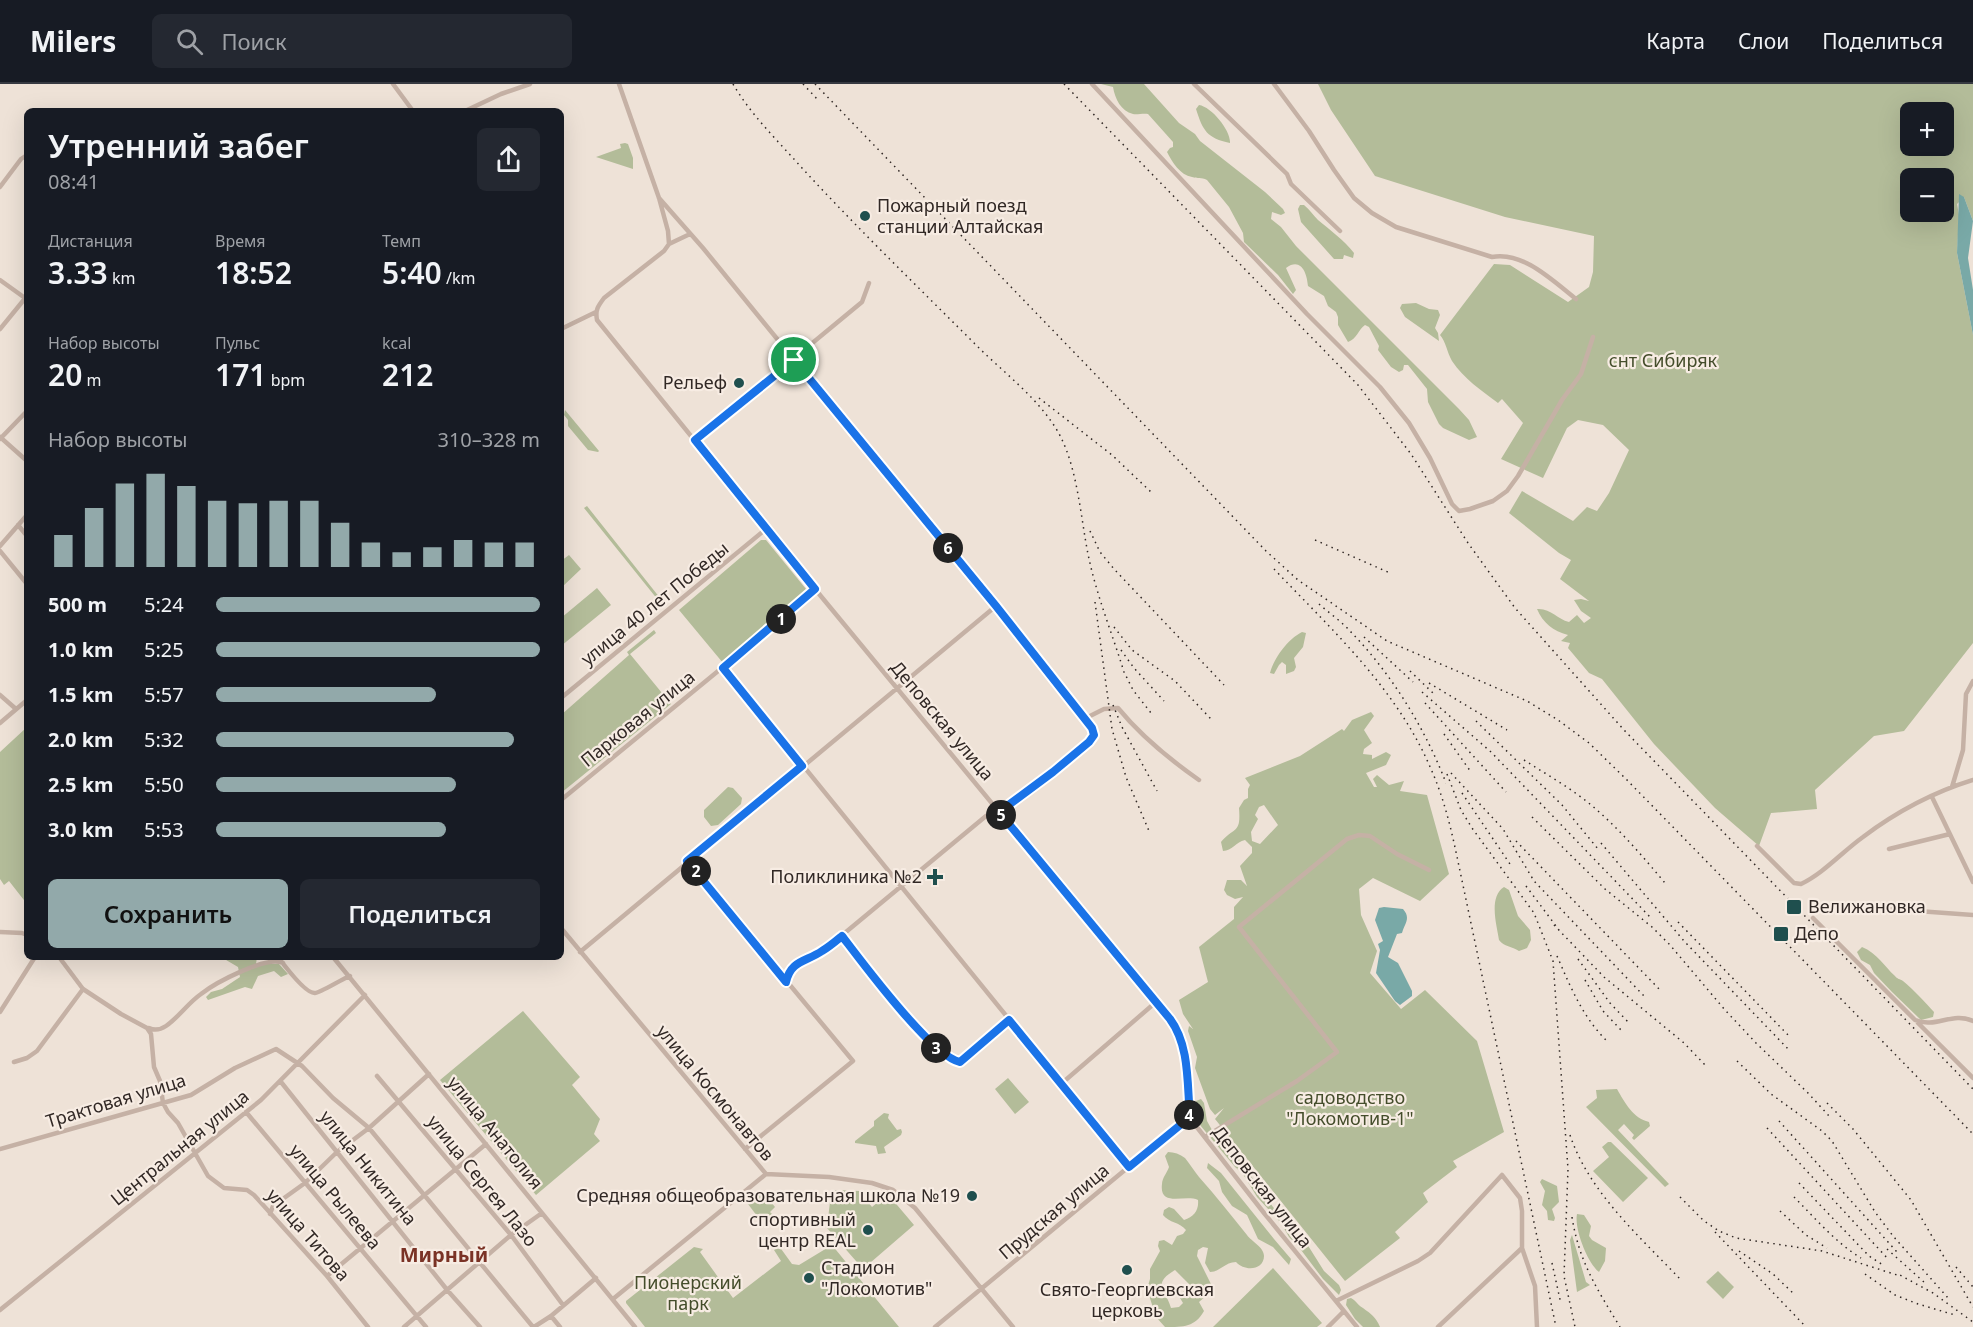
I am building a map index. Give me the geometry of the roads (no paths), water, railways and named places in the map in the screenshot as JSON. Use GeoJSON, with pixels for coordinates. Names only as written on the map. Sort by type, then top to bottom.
{"type":"FeatureCollection","features":[{"type":"Feature","properties":{"kind":"street"},"geometry":{"type":"LineString","coordinates":[[393,84],[411,108]]}},
{"type":"Feature","properties":{"kind":"street"},"geometry":{"type":"LineString","coordinates":[[471,108],[530,84]]}},
{"type":"Feature","properties":{"kind":"street"},"geometry":{"type":"LineString","coordinates":[[619,84],[659,198],[669,244]]}},
{"type":"Feature","properties":{"kind":"street"},"geometry":{"type":"LineString","coordinates":[[1092,84],[1307,315],[1380,387],[1409,423],[1430,458],[1452,504],[1460,511],[1470,510],[1493,501],[1507,491],[1562,400],[1581,374],[1593,337]]}},
{"type":"Feature","properties":{"kind":"street"},"geometry":{"type":"LineString","coordinates":[[1194,84],[1287,174],[1291,184],[1340,231]]}},
{"type":"Feature","properties":{"kind":"street"},"geometry":{"type":"LineString","coordinates":[[1274,84],[1354,198],[1372,213],[1396,227],[1492,257],[1513,258],[1542,273],[1576,299]]}},
{"type":"Feature","properties":{"kind":"street"},"geometry":{"type":"LineString","coordinates":[[0,187],[24,157]]}},
{"type":"Feature","properties":{"kind":"street"},"geometry":{"type":"LineString","coordinates":[[659,198],[996,606],[1086,718],[1094,735],[1089,742],[1053,772],[999,812],[987,816],[823,951],[789,970],[786,982]]}},
{"type":"Feature","properties":{"kind":"street"},"geometry":{"type":"LineString","coordinates":[[564,328],[596,312],[604,298],[664,251],[669,244],[690,234]]}},
{"type":"Feature","properties":{"kind":"street"},"geometry":{"type":"LineString","coordinates":[[0,280],[24,296]]}},
{"type":"Feature","properties":{"kind":"street"},"geometry":{"type":"LineString","coordinates":[[695,440],[862,302],[869,283]]}},
{"type":"Feature","properties":{"kind":"street"},"geometry":{"type":"LineString","coordinates":[[0,329],[24,299]]}},
{"type":"Feature","properties":{"kind":"street","name":"Деповская улица"},"geometry":{"type":"LineString","coordinates":[[596,312],[597,320],[766,529],[1175,1027],[1182,1041],[1190,1117],[1357,1327]]}},
{"type":"Feature","properties":{"kind":"street"},"geometry":{"type":"LineString","coordinates":[[24,414],[0,438],[24,458]]}},
{"type":"Feature","properties":{"kind":"street"},"geometry":{"type":"LineString","coordinates":[[0,546],[24,518]]}},
{"type":"Feature","properties":{"kind":"street"},"geometry":{"type":"LineString","coordinates":[[18,525],[24,532]]}},
{"type":"Feature","properties":{"kind":"street","name":"улица 40 лет Победы"},"geometry":{"type":"LineString","coordinates":[[564,696],[766,529]]}},
{"type":"Feature","properties":{"kind":"street"},"geometry":{"type":"LineString","coordinates":[[0,551],[24,580]]}},
{"type":"Feature","properties":{"kind":"street","name":"Парковая улица"},"geometry":{"type":"LineString","coordinates":[[564,798],[723,668],[815,589]]}},
{"type":"Feature","properties":{"kind":"street"},"geometry":{"type":"LineString","coordinates":[[580,952],[996,606]]}},
{"type":"Feature","properties":{"kind":"street"},"geometry":{"type":"LineString","coordinates":[[723,668],[1129,1167]]}},
{"type":"Feature","properties":{"kind":"street"},"geometry":{"type":"LineString","coordinates":[[1952,787],[1954,773],[1963,750],[1966,694],[1973,681]]}},
{"type":"Feature","properties":{"kind":"street"},"geometry":{"type":"LineString","coordinates":[[0,695],[16,709]]}},
{"type":"Feature","properties":{"kind":"street"},"geometry":{"type":"LineString","coordinates":[[0,723],[24,702]]}},
{"type":"Feature","properties":{"kind":"street"},"geometry":{"type":"LineString","coordinates":[[1086,718],[1108,708],[1118,708],[1132,726],[1181,768],[1199,780]]}},
{"type":"Feature","properties":{"kind":"street"},"geometry":{"type":"LineString","coordinates":[[1757,846],[1794,883],[1801,884],[1816,876],[1884,822],[1952,787],[1973,780]]}},
{"type":"Feature","properties":{"kind":"street"},"geometry":{"type":"LineString","coordinates":[[1932,797],[1973,882]]}},
{"type":"Feature","properties":{"kind":"street"},"geometry":{"type":"LineString","coordinates":[[1889,849],[1950,834]]}},
{"type":"Feature","properties":{"kind":"street"},"geometry":{"type":"LineString","coordinates":[[1205,1137],[1297,1081],[1338,1052],[1239,927],[1347,839],[1359,835],[1370,836],[1397,854],[1429,870]]}},
{"type":"Feature","properties":{"kind":"street"},"geometry":{"type":"LineString","coordinates":[[687,861],[853,1061],[745,1149]]}},
{"type":"Feature","properties":{"kind":"street"},"geometry":{"type":"LineString","coordinates":[[1876,908],[1973,915]]}},
{"type":"Feature","properties":{"kind":"street"},"geometry":{"type":"LineString","coordinates":[[1813,918],[1973,1078]]}},
{"type":"Feature","properties":{"kind":"street"},"geometry":{"type":"LineString","coordinates":[[0,932],[24,935]]}},
{"type":"Feature","properties":{"kind":"street","name":"улица Космонавтов"},"geometry":{"type":"LineString","coordinates":[[564,932],[766,1174],[829,1177],[872,1183],[893,1190],[915,1208],[1013,1327]]}},
{"type":"Feature","properties":{"kind":"street"},"geometry":{"type":"LineString","coordinates":[[842,936],[929,1042],[952,1060],[960,1062],[1009,1020]]}},
{"type":"Feature","properties":{"kind":"street"},"geometry":{"type":"LineString","coordinates":[[0,1012],[33,960]]}},
{"type":"Feature","properties":{"kind":"street"},"geometry":{"type":"LineString","coordinates":[[61,960],[83,989],[121,1014],[147,1028],[156,1030],[166,1026],[201,993],[226,979],[274,960],[283,963]]}},
{"type":"Feature","properties":{"kind":"street"},"geometry":{"type":"LineString","coordinates":[[280,960],[303,987],[312,993],[318,993],[350,976]]}},
{"type":"Feature","properties":{"kind":"street","name":"улица Анатолия"},"geometry":{"type":"LineString","coordinates":[[336,960],[635,1327]]}},
{"type":"Feature","properties":{"kind":"street"},"geometry":{"type":"LineString","coordinates":[[14,1062],[27,1058],[37,1051],[83,989]]}},
{"type":"Feature","properties":{"kind":"street","name":"Центральная улица"},"geometry":{"type":"LineString","coordinates":[[0,1310],[281,1082],[365,995]]}},
{"type":"Feature","properties":{"kind":"street"},"geometry":{"type":"LineString","coordinates":[[1060,1084],[1156,1002]]}},
{"type":"Feature","properties":{"kind":"street"},"geometry":{"type":"LineString","coordinates":[[1914,1020],[1924,1024],[1965,1017],[1973,1021]]}},
{"type":"Feature","properties":{"kind":"street"},"geometry":{"type":"LineString","coordinates":[[147,1028],[163,1103]]}},
{"type":"Feature","properties":{"kind":"street","name":"Трактовая улица"},"geometry":{"type":"LineString","coordinates":[[0,1149],[191,1095],[235,1068],[276,1049],[298,1064]]}},
{"type":"Feature","properties":{"kind":"street"},"geometry":{"type":"LineString","coordinates":[[298,1064],[369,1128],[534,1327],[551,1316],[596,1278]]}},
{"type":"Feature","properties":{"kind":"street"},"geometry":{"type":"LineString","coordinates":[[270,1214],[273,1206],[305,1183],[337,1152],[369,1128],[429,1074]]}},
{"type":"Feature","properties":{"kind":"street","name":"улица Сергея Лазо"},"geometry":{"type":"LineString","coordinates":[[377,1076],[511,1235],[563,1305]]}},
{"type":"Feature","properties":{"kind":"street","name":"улица Никитина"},"geometry":{"type":"LineString","coordinates":[[281,1082],[448,1291],[480,1327]]}},
{"type":"Feature","properties":{"kind":"street","name":"улица Титова"},"geometry":{"type":"LineString","coordinates":[[163,1103],[178,1123],[208,1176],[224,1188],[247,1190],[255,1195],[327,1276],[368,1327]]}},
{"type":"Feature","properties":{"kind":"street","name":"улица Рылеева"},"geometry":{"type":"LineString","coordinates":[[246,1112],[426,1327]]}},
{"type":"Feature","properties":{"kind":"street","name":"Прудская улица"},"geometry":{"type":"LineString","coordinates":[[935,1327],[1190,1117]]}},
{"type":"Feature","properties":{"kind":"street"},"geometry":{"type":"LineString","coordinates":[[327,1276],[486,1144]]}},
{"type":"Feature","properties":{"kind":"street"},"geometry":{"type":"LineString","coordinates":[[613,1299],[766,1174]]}},
{"type":"Feature","properties":{"kind":"street"},"geometry":{"type":"LineString","coordinates":[[1336,1301],[1430,1253],[1502,1175],[1520,1198],[1522,1248],[1538,1301],[1537,1327]]}},
{"type":"Feature","properties":{"kind":"street"},"geometry":{"type":"LineString","coordinates":[[404,1327],[511,1235],[542,1213]]}},
{"type":"Feature","properties":{"kind":"street"},"geometry":{"type":"LineString","coordinates":[[1438,1327],[1522,1248]]}},
{"type":"Feature","properties":{"kind":"street"},"geometry":{"type":"LineString","coordinates":[[1328,1327],[1344,1311]]}},
{"type":"Feature","properties":{"kind":"street"},"geometry":{"type":"LineString","coordinates":[[551,1316],[560,1327]]}},
{"type":"Feature","properties":{"kind":"water"},"geometry":{"type":"Polygon","coordinates":[[[1959,194],[1964,197],[1973,221],[1968,258],[1973,290],[1973,335],[1957,253],[1959,194]]]}},
{"type":"Feature","properties":{"kind":"water"},"geometry":{"type":"Polygon","coordinates":[[[1379,908],[1403,909],[1407,915],[1402,933],[1397,934],[1388,957],[1398,963],[1412,991],[1412,996],[1400,1005],[1376,973],[1380,950],[1378,944],[1383,941],[1375,920],[1379,908]]]}},
{"type":"Feature","properties":{"kind":"railway"},"geometry":{"type":"LineString","coordinates":[[733,84],[756,117],[823,191],[888,258],[1027,393],[1053,424],[1073,470],[1091,569],[1124,672],[1133,690],[1151,713]]}},
{"type":"Feature","properties":{"kind":"railway"},"geometry":{"type":"LineString","coordinates":[[803,84],[818,100]]}},
{"type":"Feature","properties":{"kind":"railway"},"geometry":{"type":"LineString","coordinates":[[815,84],[1266,551],[1298,580],[1387,641],[1527,701],[1589,743],[1973,1134]]}},
{"type":"Feature","properties":{"kind":"railway"},"geometry":{"type":"LineString","coordinates":[[1064,84],[1358,385],[1411,454],[1468,543],[1515,608],[1624,730],[1973,1089]]}},
{"type":"Feature","properties":{"kind":"railway"},"geometry":{"type":"LineString","coordinates":[[1039,398],[1112,455],[1151,492]]}},
{"type":"Feature","properties":{"kind":"railway"},"geometry":{"type":"LineString","coordinates":[[1090,531],[1100,552],[1114,569],[1224,685]]}},
{"type":"Feature","properties":{"kind":"railway"},"geometry":{"type":"LineString","coordinates":[[1315,540],[1390,573]]}},
{"type":"Feature","properties":{"kind":"railway"},"geometry":{"type":"LineString","coordinates":[[1274,569],[1341,638],[1382,687],[1417,740],[1439,789],[1456,852],[1556,1327]]}},
{"type":"Feature","properties":{"kind":"railway"},"geometry":{"type":"LineString","coordinates":[[1095,602],[1112,729],[1126,777],[1149,831]]}},
{"type":"Feature","properties":{"kind":"railway"},"geometry":{"type":"LineString","coordinates":[[1319,604],[1339,620],[1365,647],[1393,683],[1428,742],[1446,783]]}},
{"type":"Feature","properties":{"kind":"railway"},"geometry":{"type":"LineString","coordinates":[[1114,627],[1132,650],[1175,681],[1211,719]]}},
{"type":"Feature","properties":{"kind":"railway"},"geometry":{"type":"LineString","coordinates":[[1364,637],[1413,682]]}},
{"type":"Feature","properties":{"kind":"railway"},"geometry":{"type":"LineString","coordinates":[[1121,650],[1164,701]]}},
{"type":"Feature","properties":{"kind":"railway"},"geometry":{"type":"LineString","coordinates":[[1410,671],[1434,694]]}},
{"type":"Feature","properties":{"kind":"railway"},"geometry":{"type":"LineString","coordinates":[[1429,683],[1507,730]]}},
{"type":"Feature","properties":{"kind":"railway"},"geometry":{"type":"LineString","coordinates":[[1422,692],[1491,752],[1650,917]]}},
{"type":"Feature","properties":{"kind":"railway"},"geometry":{"type":"LineString","coordinates":[[1425,703],[1506,792]]}},
{"type":"Feature","properties":{"kind":"railway"},"geometry":{"type":"LineString","coordinates":[[1113,705],[1122,727],[1157,791]]}},
{"type":"Feature","properties":{"kind":"railway"},"geometry":{"type":"LineString","coordinates":[[1476,721],[1562,805],[1598,849]]}},
{"type":"Feature","properties":{"kind":"railway"},"geometry":{"type":"LineString","coordinates":[[1444,734],[1471,772]]}},
{"type":"Feature","properties":{"kind":"railway"},"geometry":{"type":"LineString","coordinates":[[1524,760],[1590,804],[1625,837],[1665,883]]}},
{"type":"Feature","properties":{"kind":"railway"},"geometry":{"type":"LineString","coordinates":[[1451,773],[1503,829],[1534,881],[1644,996]]}},
{"type":"Feature","properties":{"kind":"railway"},"geometry":{"type":"LineString","coordinates":[[1447,774],[1461,810],[1472,828],[1534,913],[1553,961],[1568,1169],[1564,1276],[1575,1327]]}},
{"type":"Feature","properties":{"kind":"railway"},"geometry":{"type":"LineString","coordinates":[[1462,793],[1512,867]]}},
{"type":"Feature","properties":{"kind":"railway"},"geometry":{"type":"LineString","coordinates":[[1532,817],[1605,889],[1652,927],[1670,945],[1725,1010],[1830,1117]]}},
{"type":"Feature","properties":{"kind":"railway"},"geometry":{"type":"LineString","coordinates":[[1516,841],[1662,992]]}},
{"type":"Feature","properties":{"kind":"railway"},"geometry":{"type":"LineString","coordinates":[[1601,843],[1684,941],[1790,1051]]}},
{"type":"Feature","properties":{"kind":"railway"},"geometry":{"type":"LineString","coordinates":[[1526,886],[1559,930]]}},
{"type":"Feature","properties":{"kind":"railway"},"geometry":{"type":"LineString","coordinates":[[1678,922],[1790,1037]]}},
{"type":"Feature","properties":{"kind":"railway"},"geometry":{"type":"LineString","coordinates":[[1554,925],[1604,977],[1684,1043],[1707,1067]]}},
{"type":"Feature","properties":{"kind":"railway"},"geometry":{"type":"LineString","coordinates":[[1557,956],[1585,1013],[1608,1042]]}},
{"type":"Feature","properties":{"kind":"railway"},"geometry":{"type":"LineString","coordinates":[[1578,959],[1610,1003],[1629,1023]]}},
{"type":"Feature","properties":{"kind":"railway"},"geometry":{"type":"LineString","coordinates":[[1585,980],[1603,1011],[1621,1030]]}},
{"type":"Feature","properties":{"kind":"railway"},"geometry":{"type":"LineString","coordinates":[[1737,1061],[1771,1094],[1822,1131],[1832,1141],[1875,1212],[1893,1236],[1949,1299]]}},
{"type":"Feature","properties":{"kind":"railway"},"geometry":{"type":"LineString","coordinates":[[1827,1103],[1853,1129],[1911,1200],[1973,1307]]}},
{"type":"Feature","properties":{"kind":"railway"},"geometry":{"type":"LineString","coordinates":[[1779,1121],[1897,1252]]}},
{"type":"Feature","properties":{"kind":"railway"},"geometry":{"type":"LineString","coordinates":[[1767,1128],[1889,1260]]}},
{"type":"Feature","properties":{"kind":"railway"},"geometry":{"type":"LineString","coordinates":[[1570,1135],[1589,1176],[1602,1194],[1632,1230],[1680,1279]]}},
{"type":"Feature","properties":{"kind":"railway"},"geometry":{"type":"LineString","coordinates":[[1799,1183],[1869,1256],[1883,1265]]}},
{"type":"Feature","properties":{"kind":"railway"},"geometry":{"type":"LineString","coordinates":[[1680,1197],[1704,1221],[1719,1231],[1736,1238],[1822,1251],[1898,1274],[1933,1293],[1973,1322]]}},
{"type":"Feature","properties":{"kind":"railway"},"geometry":{"type":"LineString","coordinates":[[1794,1197],[1834,1238],[1861,1258]]}},
{"type":"Feature","properties":{"kind":"railway"},"geometry":{"type":"LineString","coordinates":[[1780,1211],[1806,1235],[1827,1248]]}},
{"type":"Feature","properties":{"kind":"railway"},"geometry":{"type":"LineString","coordinates":[[1572,1217],[1584,1262],[1620,1327]]}},
{"type":"Feature","properties":{"kind":"railway"},"geometry":{"type":"LineString","coordinates":[[1715,1232],[1806,1327]]}},
{"type":"Feature","properties":{"kind":"railway"},"geometry":{"type":"LineString","coordinates":[[1887,1249],[1925,1283]]}},
{"type":"Feature","properties":{"kind":"railway"},"geometry":{"type":"LineString","coordinates":[[1739,1251],[1773,1274],[1794,1294]]}},
{"type":"Feature","properties":{"kind":"railway"},"geometry":{"type":"LineString","coordinates":[[1552,1263],[1561,1304]]}},
{"type":"Feature","properties":{"kind":"railway"},"geometry":{"type":"LineString","coordinates":[[1956,1267],[1973,1287]]}},
{"type":"Feature","properties":{"kind":"railway"},"geometry":{"type":"LineString","coordinates":[[1865,1274],[1895,1295],[1955,1315]]}},
{"type":"Feature","properties":{"kind":"place","name":"Пожарный поезд станции Алтайская"},"geometry":{"type":"Point","coordinates":[865,216]}},
{"type":"Feature","properties":{"kind":"place","name":"Рельеф"},"geometry":{"type":"Point","coordinates":[739,383]}},
{"type":"Feature","properties":{"kind":"place","name":"Поликлиника №2"},"geometry":{"type":"Point","coordinates":[935,877]}},
{"type":"Feature","properties":{"kind":"place","name":"Велижановка"},"geometry":{"type":"Point","coordinates":[1794,907]}},
{"type":"Feature","properties":{"kind":"place","name":"Депо"},"geometry":{"type":"Point","coordinates":[1781,934]}},
{"type":"Feature","properties":{"kind":"place","name":"Средняя общеобразовательная школа №19"},"geometry":{"type":"Point","coordinates":[972,1196]}},
{"type":"Feature","properties":{"kind":"place","name":"спортивный центр REAL"},"geometry":{"type":"Point","coordinates":[868,1230]}},
{"type":"Feature","properties":{"kind":"place","name":"Свято-Георгиевская церковь"},"geometry":{"type":"Point","coordinates":[1127,1270]}},
{"type":"Feature","properties":{"kind":"place","name":"Стадион \"Локомотив\""},"geometry":{"type":"Point","coordinates":[809,1278]}},
{"type":"Feature","properties":{"kind":"district","name":"Мирный"},"geometry":{"type":"Point","coordinates":[444,1255]}},
{"type":"Feature","properties":{"kind":"park label","name":"снт Сибиряк"},"geometry":{"type":"Point","coordinates":[1663,361]}},
{"type":"Feature","properties":{"kind":"park label","name":"садоводство \"Локомотив-1\""},"geometry":{"type":"Point","coordinates":[1350,1108]}},
{"type":"Feature","properties":{"kind":"park label","name":"Пионерский парк"},"geometry":{"type":"Point","coordinates":[688,1293]}}]}
